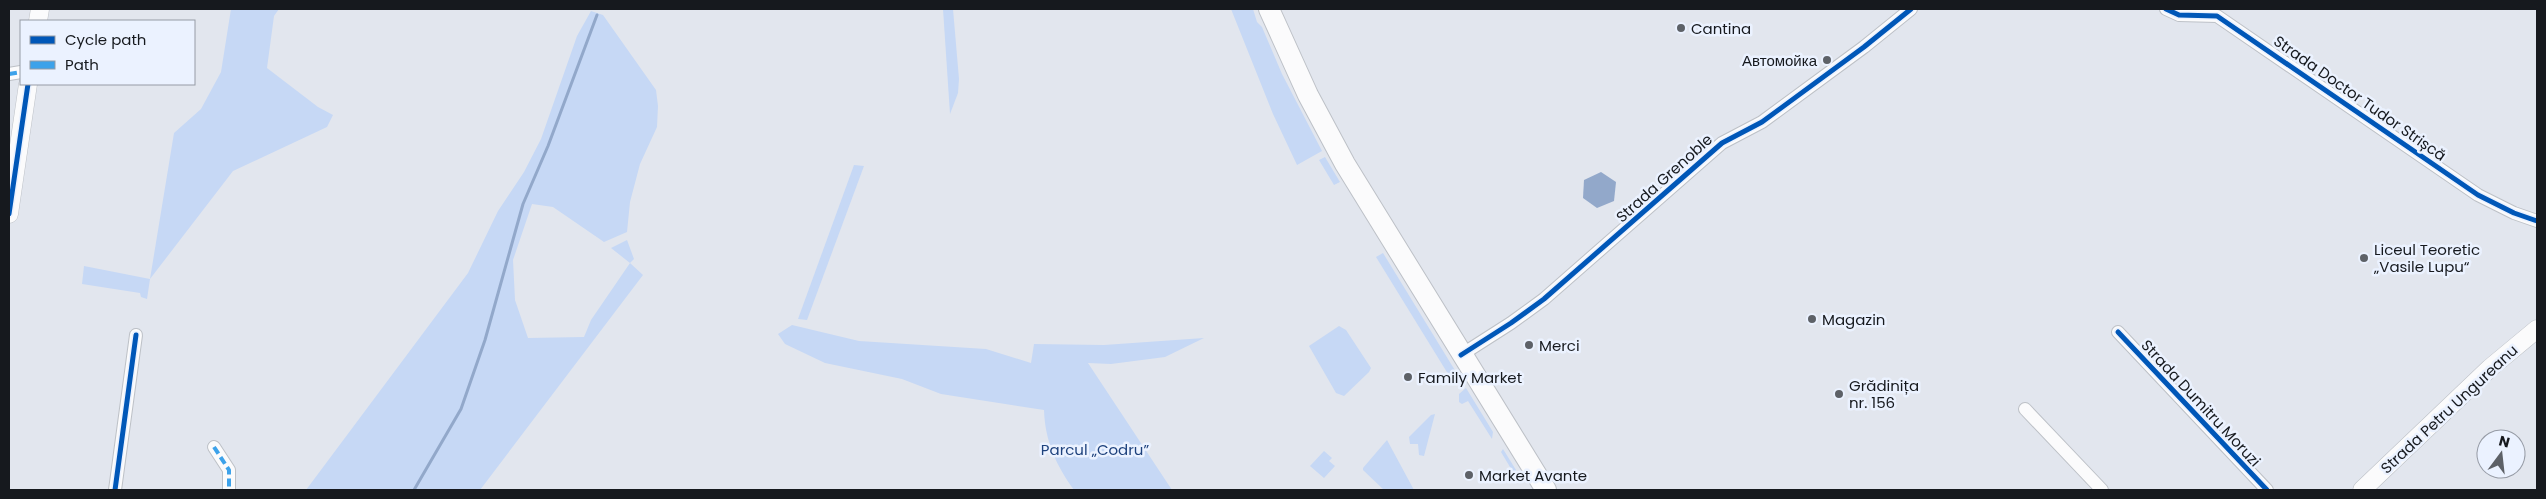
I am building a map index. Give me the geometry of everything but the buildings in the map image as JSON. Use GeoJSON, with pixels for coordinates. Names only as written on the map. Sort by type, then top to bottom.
{"type":"FeatureCollection","features":[{"type":"Feature","properties":{"kind":"main road"},"geometry":{"type":"LineString","coordinates":[[1269,9],[1284,47],[1325,130],[1546,490]]}},
{"type":"Feature","properties":{"kind":"main road"},"geometry":{"type":"LineString","coordinates":[[9,214],[28,85]]}},
{"type":"Feature","properties":{"kind":"main road","name":"Strada Petru Ungureanu"},"geometry":{"type":"LineString","coordinates":[[2362,490],[2490,368],[2537,329]]}},
{"type":"Feature","properties":{"kind":"street","name":"Strada Grenoble"},"geometry":{"type":"LineString","coordinates":[[1461,354],[1511,323],[1544,299],[1722,143],[1762,122],[1864,47],[1911,9]]}},
{"type":"Feature","properties":{"kind":"street","name":"Strada Doctor Tudor Strișcă"},"geometry":{"type":"LineString","coordinates":[[2166,9],[2179,16],[2217,16],[2478,194],[2500,207],[2537,221]]}},
{"type":"Feature","properties":{"kind":"street","name":"Strada Dumitru Moruzi"},"geometry":{"type":"LineString","coordinates":[[2118,332],[2267,490]]}},
{"type":"Feature","properties":{"kind":"street"},"geometry":{"type":"LineString","coordinates":[[114,490],[136,335]]}},
{"type":"Feature","properties":{"kind":"street"},"geometry":{"type":"LineString","coordinates":[[2025,409],[2102,490]]}},
{"type":"Feature","properties":{"kind":"street"},"geometry":{"type":"LineString","coordinates":[[214,447],[229,470],[229,490]]}},
{"type":"Feature","properties":{"kind":"green space"},"geometry":{"type":"Polygon","coordinates":[[[231,9],[279,9],[274,16],[267,68],[318,107],[333,115],[327,127],[233,171],[150,279],[174,133],[201,109],[221,72],[231,9]]]}},
{"type":"Feature","properties":{"kind":"green space"},"geometry":{"type":"Polygon","coordinates":[[[943,9],[953,9],[959,79],[958,93],[950,114],[943,9]]]}},
{"type":"Feature","properties":{"kind":"green space"},"geometry":{"type":"Polygon","coordinates":[[[1231,9],[1253,9],[1257,22],[1262,27],[1282,74],[1322,151],[1297,165],[1273,114],[1231,9]]]}},
{"type":"Feature","properties":{"kind":"green space"},"geometry":{"type":"Polygon","coordinates":[[[591,11],[603,15],[656,90],[658,106],[657,127],[640,164],[630,202],[627,232],[604,242],[553,207],[532,204],[513,260],[515,300],[528,338],[584,337],[591,320],[630,263],[643,275],[480,490],[306,490],[468,273],[498,211],[524,172],[541,139],[577,36],[591,11]]]}},
{"type":"Feature","properties":{"kind":"green space"},"geometry":{"type":"Polygon","coordinates":[[[1325,157],[1340,182],[1334,185],[1319,160],[1325,157]]]}},
{"type":"Feature","properties":{"kind":"green space"},"geometry":{"type":"Polygon","coordinates":[[[854,165],[864,166],[807,320],[798,319],[854,165]]]}},
{"type":"Feature","properties":{"kind":"green space"},"geometry":{"type":"Polygon","coordinates":[[[627,240],[634,259],[630,263],[611,248],[627,240]]]}},
{"type":"Feature","properties":{"kind":"green space"},"geometry":{"type":"Polygon","coordinates":[[[1383,253],[1456,372],[1453,382],[1376,257],[1383,253]]]}},
{"type":"Feature","properties":{"kind":"green space"},"geometry":{"type":"Polygon","coordinates":[[[84,266],[150,279],[147,299],[141,297],[140,293],[82,284],[84,266]]]}},
{"type":"Feature","properties":{"kind":"green space","name":"Parcul „Codru”"},"geometry":{"type":"Polygon","coordinates":[[[792,325],[859,341],[986,349],[1031,363],[1034,344],[1104,345],[1204,338],[1165,357],[1111,364],[1088,363],[1172,490],[1074,490],[1057,462],[1049,442],[1044,410],[941,394],[902,379],[825,363],[785,344],[778,334],[792,325]]]}},
{"type":"Feature","properties":{"kind":"green space"},"geometry":{"type":"Polygon","coordinates":[[[1339,326],[1346,330],[1371,368],[1344,396],[1336,393],[1309,346],[1339,326]]]}},
{"type":"Feature","properties":{"kind":"green space"},"geometry":{"type":"Polygon","coordinates":[[[1466,388],[1493,432],[1492,439],[1468,401],[1462,404],[1459,402],[1459,394],[1466,388]]]}},
{"type":"Feature","properties":{"kind":"green space"},"geometry":{"type":"Polygon","coordinates":[[[1435,414],[1424,456],[1419,455],[1418,444],[1410,444],[1409,437],[1431,415],[1435,414]]]}},
{"type":"Feature","properties":{"kind":"green space"},"geometry":{"type":"Polygon","coordinates":[[[1387,440],[1414,490],[1384,490],[1363,470],[1387,440]]]}},
{"type":"Feature","properties":{"kind":"green space"},"geometry":{"type":"Polygon","coordinates":[[[1503,449],[1516,472],[1513,472],[1501,452],[1503,449]]]}},
{"type":"Feature","properties":{"kind":"green space"},"geometry":{"type":"Polygon","coordinates":[[[1324,451],[1332,458],[1329,461],[1335,466],[1324,478],[1310,466],[1324,451]]]}},
{"type":"Feature","properties":{"kind":"shaded area"},"geometry":{"type":"Polygon","coordinates":[[[1601,172],[1616,182],[1614,201],[1597,208],[1583,198],[1584,180],[1601,172]]]}},
{"type":"Feature","properties":{"kind":"waterway"},"geometry":{"type":"LineString","coordinates":[[414,490],[461,409],[485,340],[523,204],[548,146],[597,15]]}},
{"type":"Feature","properties":{"kind":"marked path"},"geometry":{"type":"LineString","coordinates":[[9,74],[20,72]]}},
{"type":"Feature","properties":{"kind":"marked path"},"geometry":{"type":"LineString","coordinates":[[214,447],[229,470],[229,490]]}},
{"type":"Feature","properties":{"kind":"cycle path"},"geometry":{"type":"LineString","coordinates":[[1461,355],[1544,299],[1722,143],[1762,122],[1864,47],[1911,9]]}},
{"type":"Feature","properties":{"kind":"cycle path"},"geometry":{"type":"LineString","coordinates":[[2166,9],[2179,15],[2217,16],[2478,195],[2514,213],[2537,221]]}},
{"type":"Feature","properties":{"kind":"cycle path"},"geometry":{"type":"LineString","coordinates":[[9,214],[28,85]]}},
{"type":"Feature","properties":{"kind":"cycle path"},"geometry":{"type":"LineString","coordinates":[[2118,332],[2267,490]]}},
{"type":"Feature","properties":{"kind":"cycle path"},"geometry":{"type":"LineString","coordinates":[[115,490],[136,335]]}},
{"type":"Feature","properties":{"kind":"place","name":"Cantina"},"geometry":{"type":"Point","coordinates":[1681,28]}},
{"type":"Feature","properties":{"kind":"place","name":"Автомойка"},"geometry":{"type":"Point","coordinates":[1827,60]}},
{"type":"Feature","properties":{"kind":"place","name":"Liceul Teoretic „Vasile Lupu“"},"geometry":{"type":"Point","coordinates":[2364,258]}},
{"type":"Feature","properties":{"kind":"place","name":"Magazin"},"geometry":{"type":"Point","coordinates":[1812,319]}},
{"type":"Feature","properties":{"kind":"place","name":"Merci"},"geometry":{"type":"Point","coordinates":[1529,345]}},
{"type":"Feature","properties":{"kind":"place","name":"Family Market"},"geometry":{"type":"Point","coordinates":[1408,377]}},
{"type":"Feature","properties":{"kind":"place","name":"Grădinița nr. 156"},"geometry":{"type":"Point","coordinates":[1839,394]}},
{"type":"Feature","properties":{"kind":"place","name":"Market Avante"},"geometry":{"type":"Point","coordinates":[1469,475]}}]}
